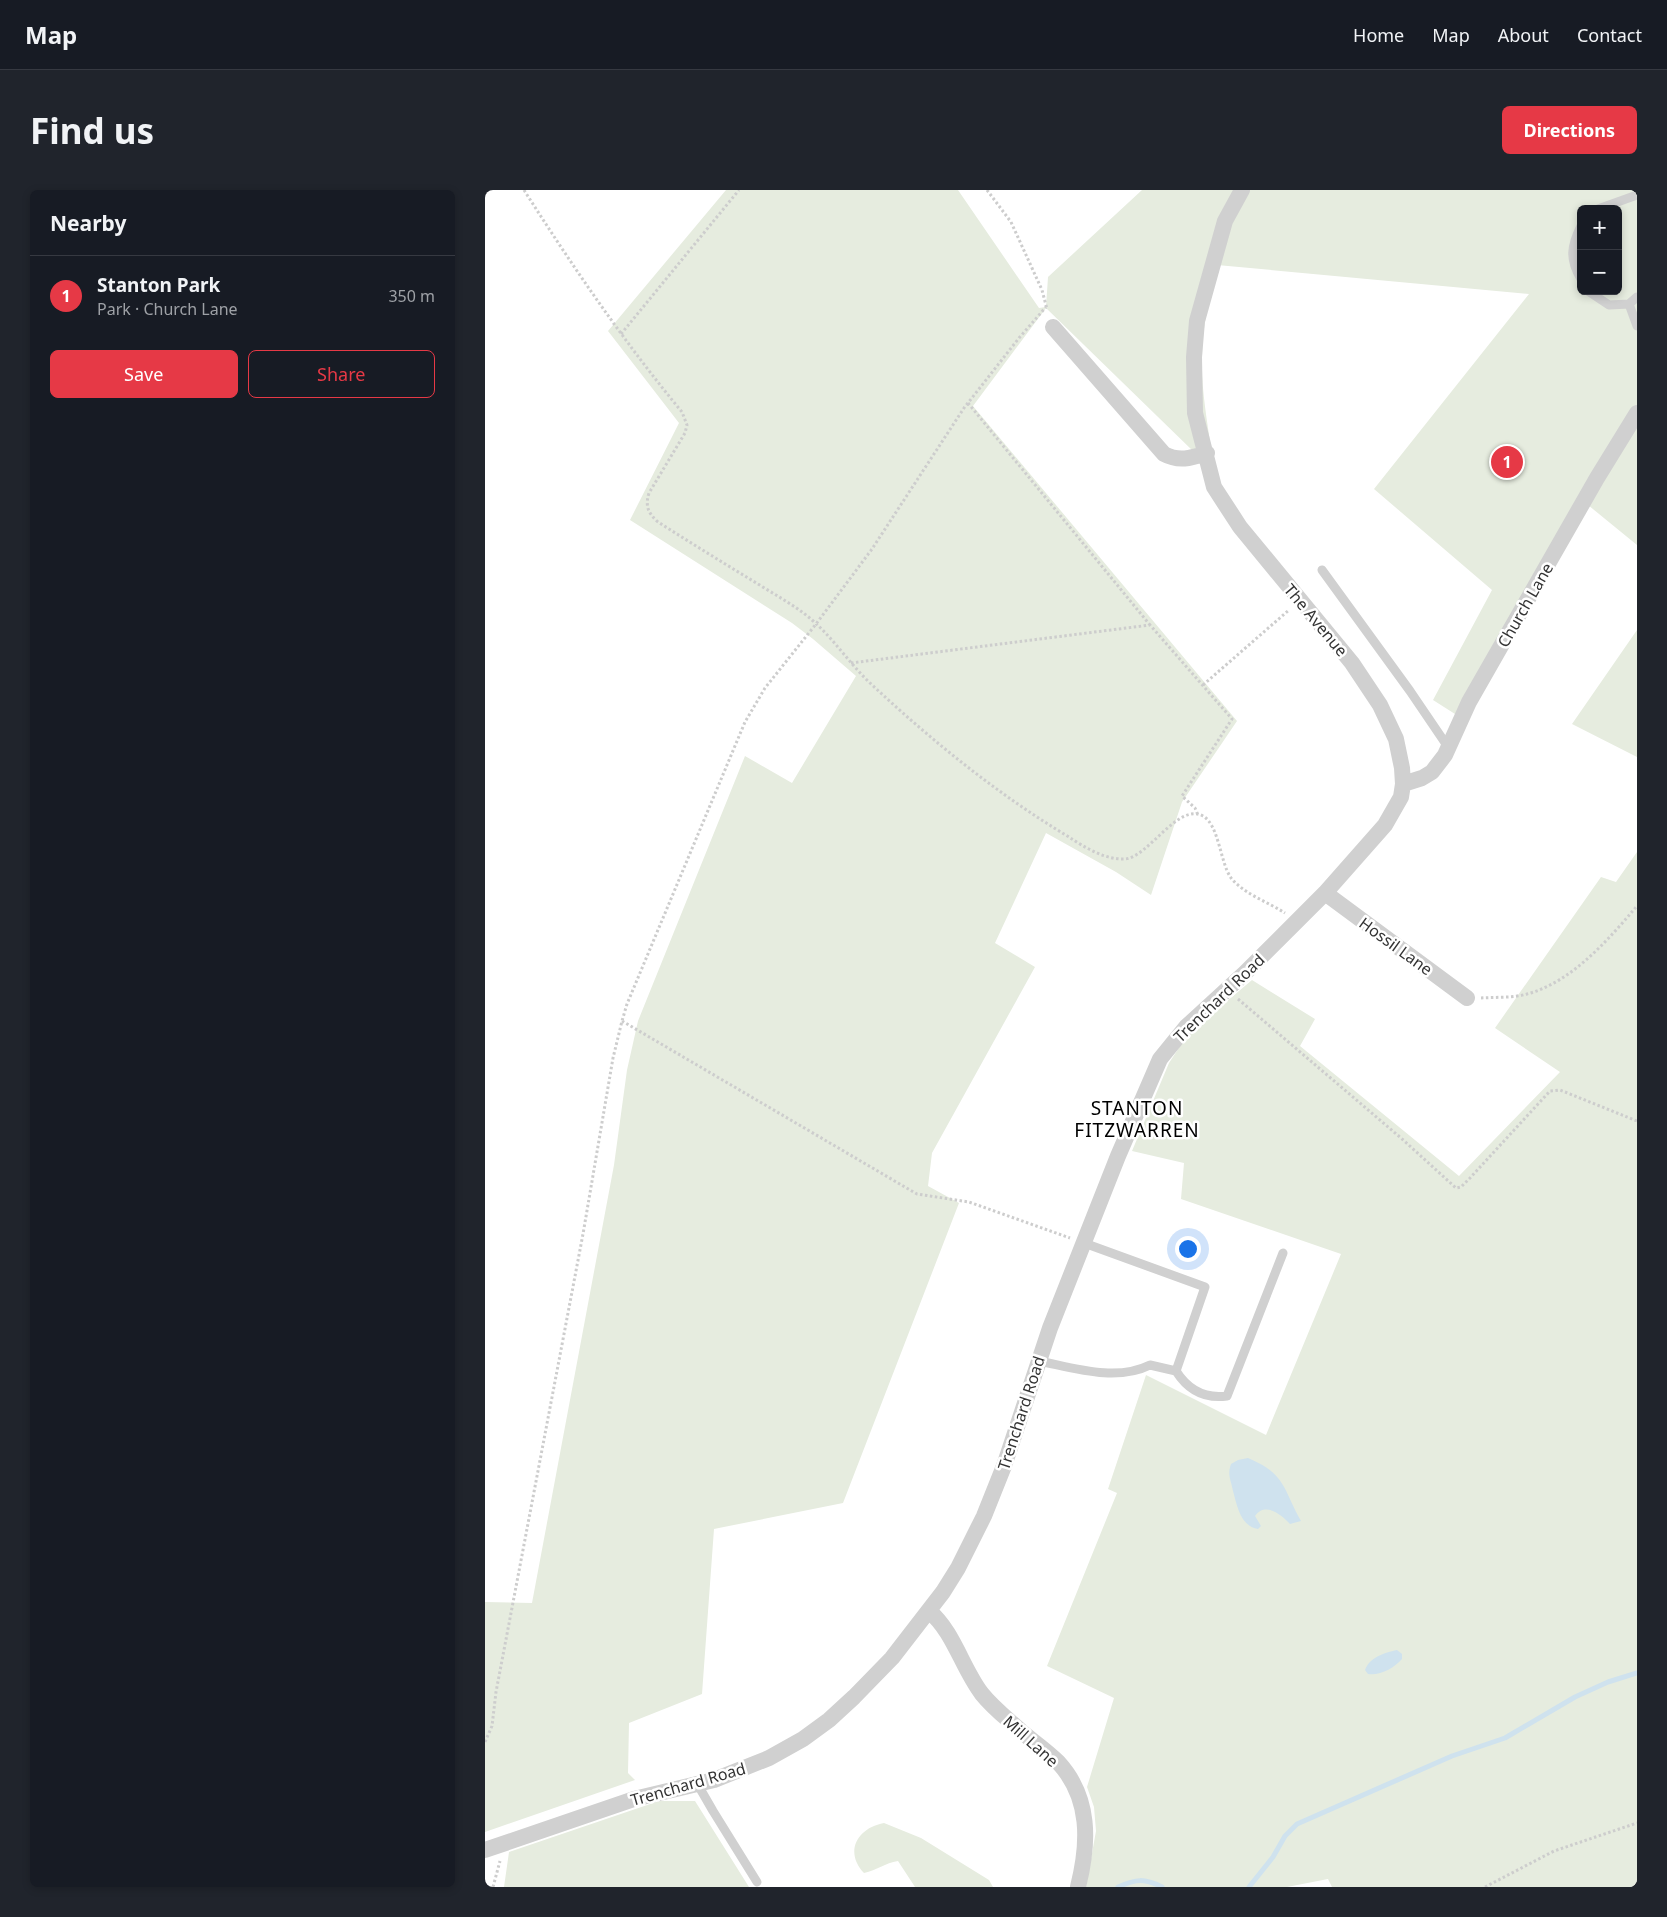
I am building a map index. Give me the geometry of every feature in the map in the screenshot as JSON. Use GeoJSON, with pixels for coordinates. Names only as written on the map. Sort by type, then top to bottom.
{"type":"FeatureCollection","features":[{"type":"Feature","properties":{"kind":"street","name":"The Avenue"},"geometry":{"type":"LineString","coordinates":[[1242,190],[1225,222],[1197,321],[1194,356],[1195,413],[1207,453],[1214,487],[1240,527],[1352,663],[1380,705],[1396,739],[1402,768],[1402,790]]}},
{"type":"Feature","properties":{"kind":"street"},"geometry":{"type":"LineString","coordinates":[[1053,327],[1164,454],[1181,460],[1207,453]]}},
{"type":"Feature","properties":{"kind":"street","name":"Church Lane"},"geometry":{"type":"LineString","coordinates":[[1402,790],[1432,772],[1445,755],[1469,702],[1597,478],[1637,413]]}},
{"type":"Feature","properties":{"kind":"street","name":"Trenchard Road"},"geometry":{"type":"LineString","coordinates":[[485,1850],[634,1800],[699,1785],[731,1775],[769,1758],[803,1739],[823,1725],[841,1710],[892,1658],[929,1611],[958,1568],[984,1516],[1004,1466],[1039,1361],[1083,1243],[1160,1059],[1185,1027],[1298,921],[1325,893],[1385,825],[1402,790]]}},
{"type":"Feature","properties":{"kind":"street","name":"Hossil Lane"},"geometry":{"type":"LineString","coordinates":[[1325,893],[1467,998]]}},
{"type":"Feature","properties":{"kind":"street","name":"Mill Lane"},"geometry":{"type":"LineString","coordinates":[[929,1611],[944,1628],[967,1671],[983,1695],[1000,1713],[1057,1761],[1076,1788],[1086,1830],[1083,1866],[1078,1887]]}},
{"type":"Feature","properties":{"kind":"lane"},"geometry":{"type":"LineString","coordinates":[[1609,205],[1637,195]]}},
{"type":"Feature","properties":{"kind":"lane"},"geometry":{"type":"LineString","coordinates":[[1577,234],[1572,243],[1577,272]]}},
{"type":"Feature","properties":{"kind":"lane"},"geometry":{"type":"LineString","coordinates":[[1594,295],[1609,305],[1629,304],[1637,297]]}},
{"type":"Feature","properties":{"kind":"lane"},"geometry":{"type":"LineString","coordinates":[[1629,304],[1637,326]]}},
{"type":"Feature","properties":{"kind":"lane"},"geometry":{"type":"LineString","coordinates":[[1322,570],[1410,691],[1448,747]]}},
{"type":"Feature","properties":{"kind":"lane"},"geometry":{"type":"LineString","coordinates":[[1083,1243],[1205,1287],[1176,1371]]}},
{"type":"Feature","properties":{"kind":"lane"},"geometry":{"type":"LineString","coordinates":[[1039,1361],[1088,1371],[1126,1373],[1138,1371],[1150,1365],[1176,1371],[1181,1380],[1191,1389],[1213,1398],[1227,1396],[1283,1254]]}},
{"type":"Feature","properties":{"kind":"lane"},"geometry":{"type":"LineString","coordinates":[[699,1785],[757,1882]]}},
{"type":"Feature","properties":{"kind":"path"},"geometry":{"type":"LineString","coordinates":[[524,190],[563,252],[621,334],[683,412],[686,420],[685,432],[649,493],[647,501],[650,515],[677,534],[798,609],[817,624],[851,664],[899,709],[979,774],[1070,838],[1099,853],[1116,858],[1130,858],[1182,817],[1188,814],[1203,816],[1209,822],[1225,867],[1231,878],[1239,885],[1298,921]]}},
{"type":"Feature","properties":{"kind":"path"},"geometry":{"type":"LineString","coordinates":[[621,334],[739,190]]}},
{"type":"Feature","properties":{"kind":"path"},"geometry":{"type":"LineString","coordinates":[[987,190],[1011,222],[1042,290],[1053,327]]}},
{"type":"Feature","properties":{"kind":"path"},"geometry":{"type":"LineString","coordinates":[[485,1742],[492,1726],[496,1692],[583,1234],[613,1058],[627,1004],[745,722],[765,688],[817,624],[872,549],[968,403],[1046,307]]}},
{"type":"Feature","properties":{"kind":"path"},"geometry":{"type":"LineString","coordinates":[[968,403],[1150,625],[1232,719],[1182,796],[1195,808],[1198,815]]}},
{"type":"Feature","properties":{"kind":"path"},"geometry":{"type":"LineString","coordinates":[[1203,685],[1300,601]]}},
{"type":"Feature","properties":{"kind":"path"},"geometry":{"type":"LineString","coordinates":[[851,664],[1150,625]]}},
{"type":"Feature","properties":{"kind":"path"},"geometry":{"type":"LineString","coordinates":[[1467,998],[1526,994],[1555,983],[1605,944],[1637,906]]}},
{"type":"Feature","properties":{"kind":"path"},"geometry":{"type":"LineString","coordinates":[[1228,988],[1234,996],[1401,1138],[1456,1188],[1461,1187],[1470,1178],[1550,1091],[1560,1090],[1637,1120]]}},
{"type":"Feature","properties":{"kind":"path"},"geometry":{"type":"LineString","coordinates":[[622,1021],[917,1194],[974,1203],[1083,1243]]}},
{"type":"Feature","properties":{"kind":"path"},"geometry":{"type":"LineString","coordinates":[[1485,1887],[1554,1852],[1637,1823]]}},
{"type":"Feature","properties":{"kind":"path"},"geometry":{"type":"LineString","coordinates":[[493,1887],[507,1843]]}},
{"type":"Feature","properties":{"kind":"shaded area"},"geometry":{"type":"Polygon","coordinates":[[[726,190],[958,190],[1039,308],[1046,307],[1048,277],[1142,190],[1637,190],[1637,545],[1588,505],[1466,721],[1433,700],[1492,590],[1374,489],[1529,294],[1217,265],[1202,345],[1203,392],[1211,449],[1194,452],[1046,308],[973,406],[1237,721],[1182,802],[1151,895],[1116,872],[1046,833],[995,943],[1035,967],[932,1153],[928,1186],[959,1203],[843,1503],[714,1529],[702,1694],[629,1723],[628,1773],[635,1780],[485,1832],[485,1602],[532,1603],[614,1165],[627,1070],[638,1021],[745,756],[792,783],[856,676],[792,623],[630,520],[679,423],[608,331],[726,190]]]}},
{"type":"Feature","properties":{"kind":"shaded area"},"geometry":{"type":"Polygon","coordinates":[[[1637,630],[1637,757],[1572,724],[1637,630]]]}},
{"type":"Feature","properties":{"kind":"shaded area"},"geometry":{"type":"Polygon","coordinates":[[[1637,852],[1637,1887],[1332,1887],[1328,1879],[1287,1887],[1086,1887],[1096,1831],[1094,1807],[1087,1787],[1114,1698],[1047,1666],[1117,1493],[1108,1489],[1146,1375],[1266,1435],[1341,1254],[1181,1199],[1184,1163],[1132,1151],[1169,1063],[1188,1034],[1252,980],[1315,1019],[1300,1046],[1459,1176],[1560,1072],[1495,1028],[1601,877],[1616,882],[1637,852]]]}},
{"type":"Feature","properties":{"kind":"shaded area"},"geometry":{"type":"Polygon","coordinates":[[[659,1801],[695,1801],[749,1887],[504,1887],[509,1852],[659,1801]]]}},
{"type":"Feature","properties":{"kind":"shaded area"},"geometry":{"type":"Polygon","coordinates":[[[884,1823],[921,1838],[989,1880],[993,1887],[915,1887],[898,1861],[864,1873],[855,1857],[854,1849],[856,1842],[867,1830],[884,1823]]]}},
{"type":"Feature","properties":{"kind":"water"},"geometry":{"type":"Polygon","coordinates":[[[1248,1458],[1270,1470],[1277,1477],[1301,1521],[1290,1524],[1273,1511],[1264,1510],[1255,1516],[1261,1526],[1258,1529],[1247,1524],[1240,1514],[1229,1471],[1231,1464],[1248,1458]]]}},
{"type":"Feature","properties":{"kind":"water"},"geometry":{"type":"Polygon","coordinates":[[[1397,1650],[1402,1654],[1402,1659],[1391,1668],[1382,1673],[1373,1674],[1368,1674],[1365,1670],[1370,1662],[1382,1654],[1397,1650]]]}},
{"type":"Feature","properties":{"kind":"waterway"},"geometry":{"type":"LineString","coordinates":[[1249,1887],[1273,1857],[1285,1836],[1297,1824],[1452,1756],[1505,1738],[1575,1697],[1608,1682],[1637,1673]]}},
{"type":"Feature","properties":{"kind":"waterway"},"geometry":{"type":"LineString","coordinates":[[1118,1887],[1130,1882],[1140,1881],[1150,1882],[1162,1887]]}},
{"type":"Feature","properties":{"kind":"place","name":"Stanton Park"},"geometry":{"type":"Point","coordinates":[1507,462]}},
{"type":"Feature","properties":{"kind":"district","name":"STANTON FITZWARREN"},"geometry":{"type":"Point","coordinates":[1137,1119]}}]}
